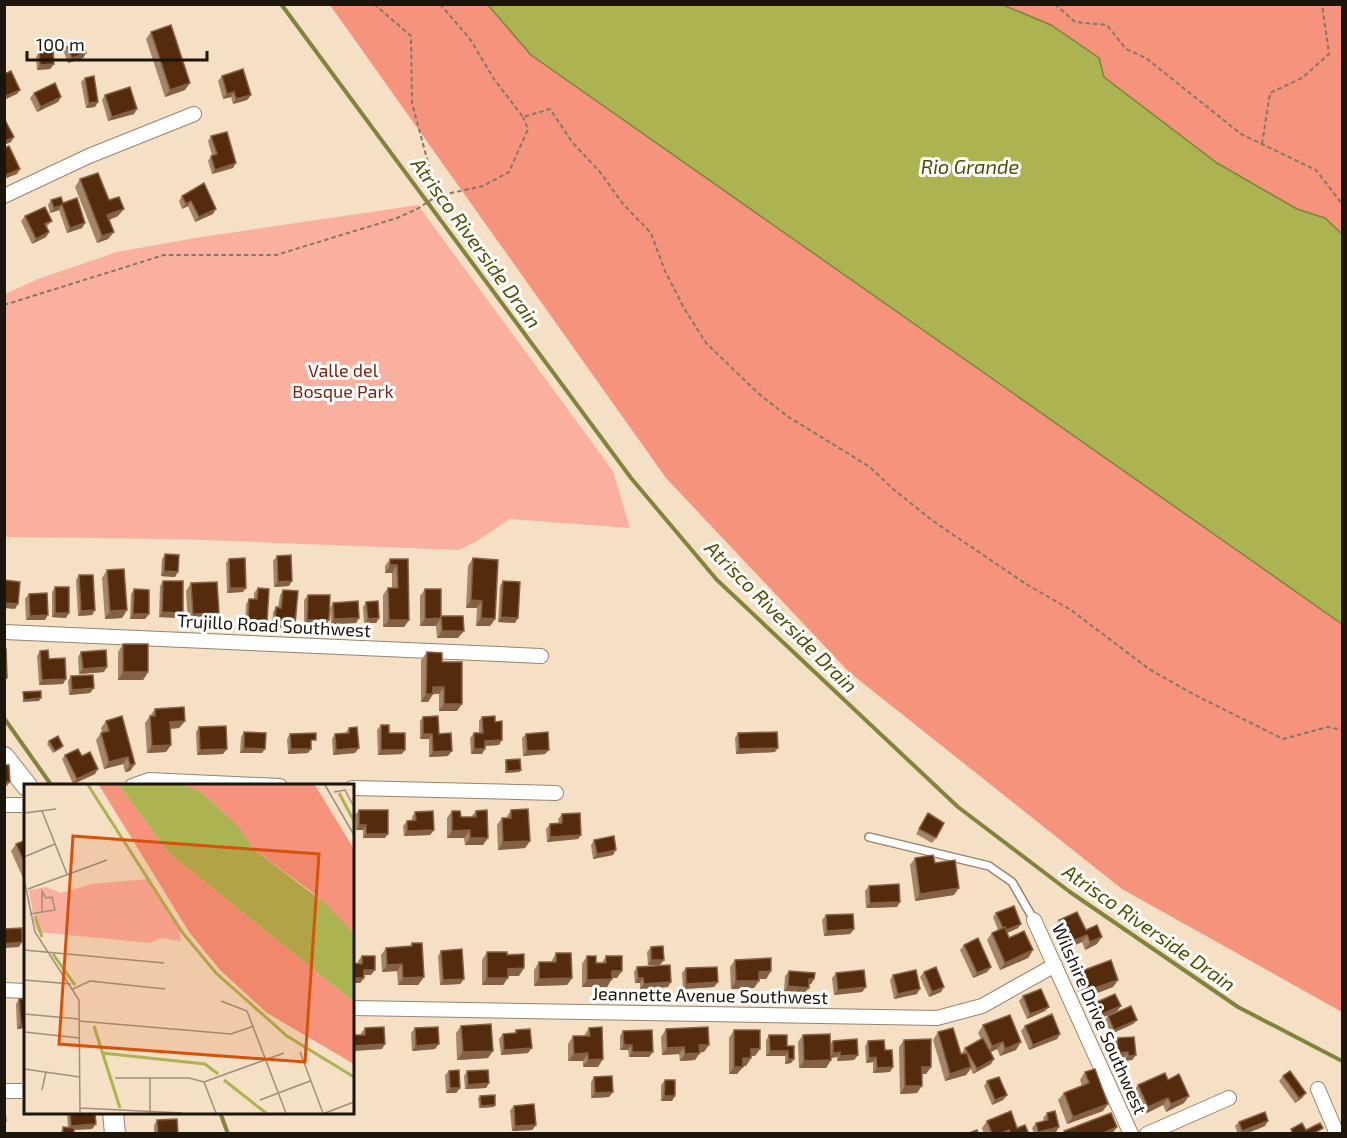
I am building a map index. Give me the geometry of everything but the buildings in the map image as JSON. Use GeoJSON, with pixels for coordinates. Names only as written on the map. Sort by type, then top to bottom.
{"type":"FeatureCollection","features":[{"type":"Feature","properties":{"kind":"street"},"geometry":{"type":"LineString","coordinates":[[4,196],[89,156],[194,114]]}},
{"type":"Feature","properties":{"kind":"street","name":"Trujillo Road Southwest"},"geometry":{"type":"LineString","coordinates":[[4,632],[541,656]]}},
{"type":"Feature","properties":{"kind":"street"},"geometry":{"type":"LineString","coordinates":[[4,757],[25,784]]}},
{"type":"Feature","properties":{"kind":"street"},"geometry":{"type":"LineString","coordinates":[[138,784],[149,780],[236,784]]}},
{"type":"Feature","properties":{"kind":"street"},"geometry":{"type":"LineString","coordinates":[[354,788],[556,793]]}},
{"type":"Feature","properties":{"kind":"street"},"geometry":{"type":"LineString","coordinates":[[4,806],[24,805]]}},
{"type":"Feature","properties":{"kind":"street","name":"Wilshire Drive Southwest"},"geometry":{"type":"LineString","coordinates":[[1034,920],[1131,1134]]}},
{"type":"Feature","properties":{"kind":"street","name":"Jeannette Avenue Southwest"},"geometry":{"type":"LineString","coordinates":[[354,1008],[937,1018],[982,1006],[1055,965]]}},
{"type":"Feature","properties":{"kind":"street"},"geometry":{"type":"LineString","coordinates":[[4,990],[24,991]]}},
{"type":"Feature","properties":{"kind":"street"},"geometry":{"type":"LineString","coordinates":[[1318,1089],[1337,1134]]}},
{"type":"Feature","properties":{"kind":"street"},"geometry":{"type":"LineString","coordinates":[[4,1091],[24,1091]]}},
{"type":"Feature","properties":{"kind":"street"},"geometry":{"type":"LineString","coordinates":[[1147,1134],[1229,1098]]}},
{"type":"Feature","properties":{"kind":"street"},"geometry":{"type":"LineString","coordinates":[[113,1114],[115,1134]]}},
{"type":"Feature","properties":{"kind":"lane"},"geometry":{"type":"LineString","coordinates":[[869,837],[989,866],[1012,882],[1034,920]]}},
{"type":"Feature","properties":{"kind":"path"},"geometry":{"type":"LineString","coordinates":[[374,4],[411,36],[412,103],[437,196]]}},
{"type":"Feature","properties":{"kind":"path"},"geometry":{"type":"LineString","coordinates":[[4,305],[164,255],[276,255],[397,218],[417,210],[437,196],[483,186],[509,172],[528,129],[523,117],[494,79],[470,39],[440,4]]}},
{"type":"Feature","properties":{"kind":"path"},"geometry":{"type":"LineString","coordinates":[[1055,4],[1074,22],[1107,25],[1126,49],[1146,58],[1241,134],[1316,170],[1342,204]]}},
{"type":"Feature","properties":{"kind":"path"},"geometry":{"type":"LineString","coordinates":[[1262,144],[1270,93],[1302,78],[1329,54],[1322,4]]}},
{"type":"Feature","properties":{"kind":"path"},"geometry":{"type":"LineString","coordinates":[[523,117],[550,109],[572,142],[600,172],[623,204],[651,232],[664,271],[706,343],[731,369],[787,416],[870,467],[933,521],[1026,584],[1071,610],[1149,669],[1193,694],[1283,739],[1328,727],[1342,730]]}},
{"type":"Feature","properties":{"kind":"green space","name":"Valle del Bosque Park"},"geometry":{"type":"Polygon","coordinates":[[[418,205],[613,471],[630,528],[510,519],[459,550],[176,539],[5,537],[5,294],[38,279],[117,252],[418,205]]]}},
{"type":"Feature","properties":{"kind":"shaded area"},"geometry":{"type":"Polygon","coordinates":[[[330,5],[488,5],[531,55],[1342,624],[1342,1012],[1122,889],[849,672],[666,478],[330,5]]]}},
{"type":"Feature","properties":{"kind":"shaded area"},"geometry":{"type":"Polygon","coordinates":[[[1003,5],[1342,5],[1342,234],[1325,218],[1297,209],[1217,163],[1104,77],[1099,58],[1051,25],[1003,5]]]}},
{"type":"Feature","properties":{"kind":"water","name":"Rio Grande"},"geometry":{"type":"Polygon","coordinates":[[[488,5],[1003,5],[1051,25],[1099,58],[1104,77],[1217,163],[1297,209],[1325,218],[1342,234],[1342,624],[531,55],[488,5]]]}},
{"type":"Feature","properties":{"kind":"waterway","name":"Atrisco Riverside Drain"},"geometry":{"type":"LineString","coordinates":[[281,4],[631,478],[717,580],[958,807],[1070,892],[1238,1007],[1342,1061]]}},
{"type":"Feature","properties":{"kind":"waterway"},"geometry":{"type":"LineString","coordinates":[[4,718],[51,784]]}},
{"type":"Feature","properties":{"kind":"waterway"},"geometry":{"type":"LineString","coordinates":[[221,1114],[228,1134]]}}]}
